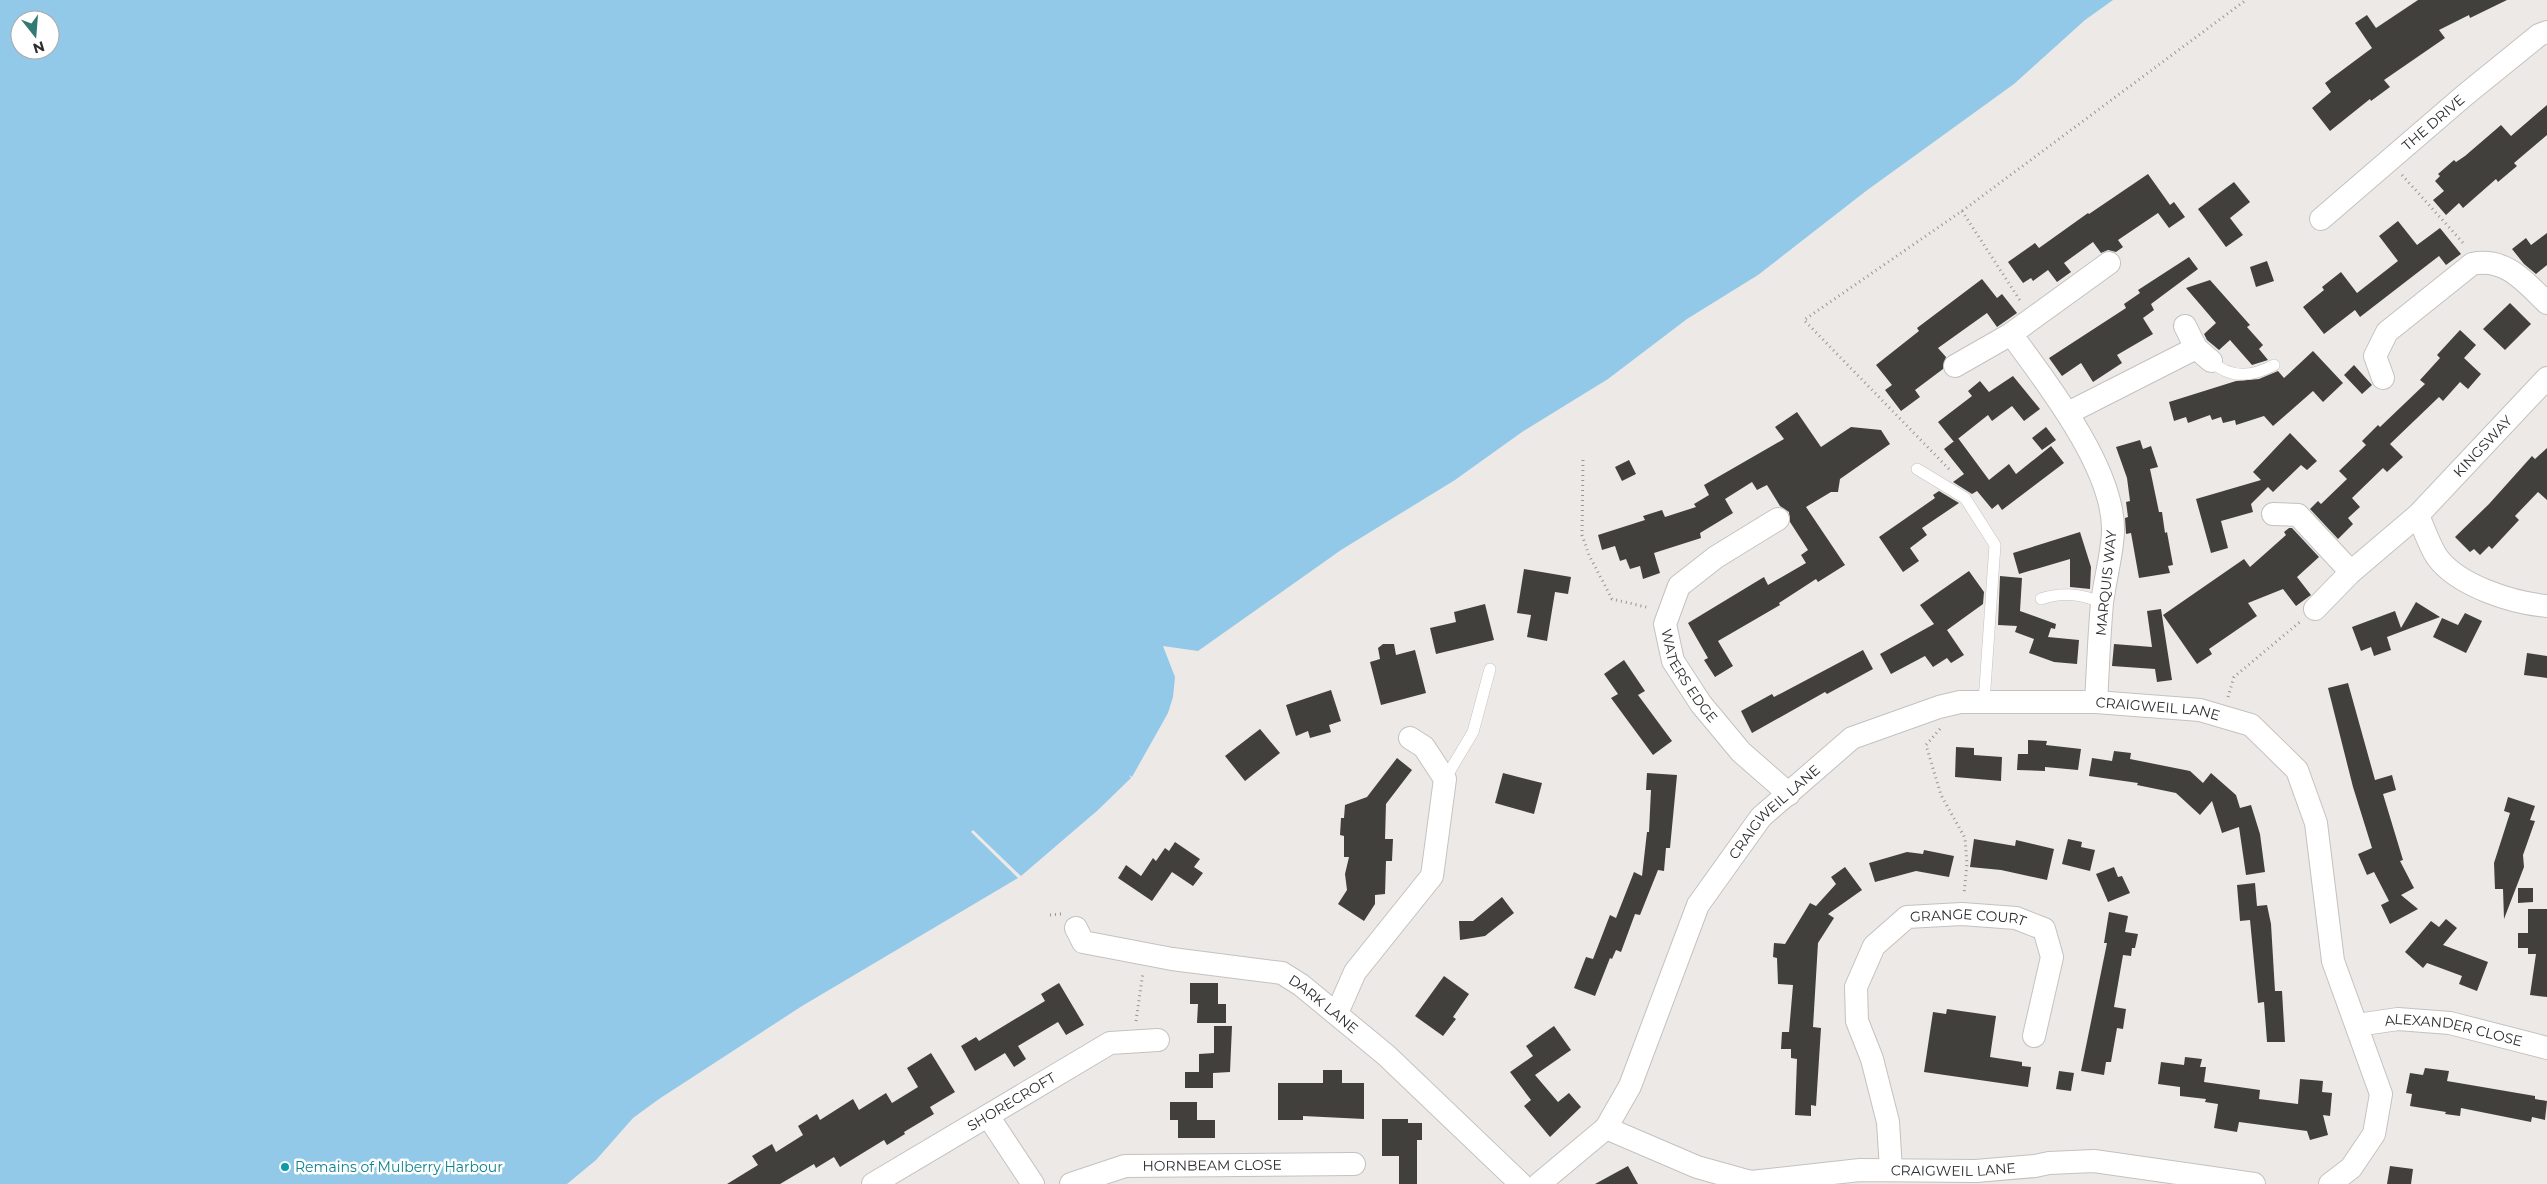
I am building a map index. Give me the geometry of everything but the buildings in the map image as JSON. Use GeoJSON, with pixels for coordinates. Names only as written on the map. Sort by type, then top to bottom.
{"type":"FeatureCollection","features":[{"type":"Feature","properties":{"kind":"street","name":"THE DRIVE"},"geometry":{"type":"LineString","coordinates":[[2321,219],[2465,95],[2539,35],[2547,32]]}},
{"type":"Feature","properties":{"kind":"street"},"geometry":{"type":"LineString","coordinates":[[2383,378],[2374,356],[2387,332],[2472,264],[2480,262],[2512,269],[2547,303]]}},
{"type":"Feature","properties":{"kind":"street"},"geometry":{"type":"LineString","coordinates":[[1956,366],[2011,334],[2109,263]]}},
{"type":"Feature","properties":{"kind":"street"},"geometry":{"type":"LineString","coordinates":[[2068,413],[2204,355],[2185,326]]}},
{"type":"Feature","properties":{"kind":"street","name":"MARQUIS WAY"},"geometry":{"type":"LineString","coordinates":[[2011,334],[2068,413],[2099,473],[2107,498],[2113,530],[2102,603],[2096,702]]}},
{"type":"Feature","properties":{"kind":"street","name":"KINGSWAY"},"geometry":{"type":"LineString","coordinates":[[2315,609],[2351,572],[2418,515],[2547,378]]}},
{"type":"Feature","properties":{"kind":"street"},"geometry":{"type":"LineString","coordinates":[[2273,514],[2298,515],[2351,572]]}},
{"type":"Feature","properties":{"kind":"street"},"geometry":{"type":"LineString","coordinates":[[2418,515],[2437,556],[2451,572],[2485,590],[2530,604],[2547,606]]}},
{"type":"Feature","properties":{"kind":"street","name":"WATERS EDGE"},"geometry":{"type":"LineString","coordinates":[[1778,519],[1716,557],[1679,586],[1666,624],[1673,661],[1702,704],[1741,752],[1789,794]]}},
{"type":"Feature","properties":{"kind":"street","name":"CRAIGWEIL LANE"},"geometry":{"type":"LineString","coordinates":[[2254,1184],[2094,1162],[2049,1162],[2037,1175],[1976,1171],[1860,1170],[1770,1182],[1751,1182],[1697,1167],[1606,1128],[1630,1086],[1698,905],[1761,817],[1852,738],[1939,706],[1960,702],[2096,702],[2200,710],[2251,726],[2297,770],[2316,823],[2333,961],[2381,1094],[2374,1134],[2351,1168],[2330,1184]]}},
{"type":"Feature","properties":{"kind":"street"},"geometry":{"type":"LineString","coordinates":[[1337,1013],[1355,972],[1432,876],[1446,779],[1424,747],[1410,738]]}},
{"type":"Feature","properties":{"kind":"street","name":"GRANGE COURT"},"geometry":{"type":"LineString","coordinates":[[1891,1170],[1888,1122],[1872,1059],[1857,1021],[1856,987],[1874,946],[1907,917],[1962,914],[2016,918],[2044,929],[2052,957],[2034,1036]]}},
{"type":"Feature","properties":{"kind":"street","name":"DARK LANE"},"geometry":{"type":"LineString","coordinates":[[1076,928],[1083,942],[1145,954],[1282,973],[1337,1013],[1386,1054],[1521,1184]]}},
{"type":"Feature","properties":{"kind":"street","name":"ALEXANDER CLOSE"},"geometry":{"type":"LineString","coordinates":[[2357,1025],[2398,1019],[2450,1023],[2547,1048]]}},
{"type":"Feature","properties":{"kind":"street","name":"SHORECROFT"},"geometry":{"type":"LineString","coordinates":[[873,1184],[1110,1043],[1158,1040]]}},
{"type":"Feature","properties":{"kind":"street"},"geometry":{"type":"LineString","coordinates":[[988,1116],[1033,1184]]}},
{"type":"Feature","properties":{"kind":"street"},"geometry":{"type":"LineString","coordinates":[[1538,1184],[1606,1128]]}},
{"type":"Feature","properties":{"kind":"street","name":"HORNBEAM CLOSE"},"geometry":{"type":"LineString","coordinates":[[1071,1184],[1125,1166],[1354,1164]]}},
{"type":"Feature","properties":{"kind":"lane"},"geometry":{"type":"LineString","coordinates":[[2204,355],[2226,372],[2241,375],[2274,365]]}},
{"type":"Feature","properties":{"kind":"lane"},"geometry":{"type":"LineString","coordinates":[[1917,469],[1965,498],[1995,545],[1984,702]]}},
{"type":"Feature","properties":{"kind":"lane"},"geometry":{"type":"LineString","coordinates":[[2041,599],[2054,595],[2088,596],[2102,603]]}},
{"type":"Feature","properties":{"kind":"lane"},"geometry":{"type":"LineString","coordinates":[[1446,779],[1473,732],[1490,668]]}},
{"type":"Feature","properties":{"kind":"path"},"geometry":{"type":"LineString","coordinates":[[1804,320],[1962,211],[2246,0]]}},
{"type":"Feature","properties":{"kind":"path"},"geometry":{"type":"LineString","coordinates":[[2390,161],[2480,262]]}},
{"type":"Feature","properties":{"kind":"path"},"geometry":{"type":"LineString","coordinates":[[1962,211],[2032,319]]}},
{"type":"Feature","properties":{"kind":"path"},"geometry":{"type":"LineString","coordinates":[[1583,460],[1582,535],[1589,554],[1612,599],[1670,612]]}},
{"type":"Feature","properties":{"kind":"path"},"geometry":{"type":"LineString","coordinates":[[2222,716],[2234,677],[2315,609]]}},
{"type":"Feature","properties":{"kind":"path"},"geometry":{"type":"LineString","coordinates":[[1939,706],[1945,724],[1926,745],[1941,795],[1965,838],[1967,864],[1962,914]]}},
{"type":"Feature","properties":{"kind":"path"},"geometry":{"type":"LineString","coordinates":[[1134,1042],[1145,954]]}},
{"type":"Feature","properties":{"kind":"water"},"geometry":{"type":"Polygon","coordinates":[[[0,0],[2113,0],[2085,20],[2014,84],[1866,191],[1758,275],[1687,319],[1608,379],[1522,432],[1455,480],[1341,550],[1198,651],[1163,646],[1175,677],[1173,697],[1168,713],[1132,777],[1129,775],[1131,778],[1098,810],[1021,876],[973,830],[971,832],[1018,878],[802,1006],[659,1099],[633,1118],[596,1160],[567,1184],[0,1184],[0,0]]]}},
{"type":"Feature","properties":{"kind":"place","name":"Remains of Mulberry Harbour"},"geometry":{"type":"Point","coordinates":[285,1167]}}]}
